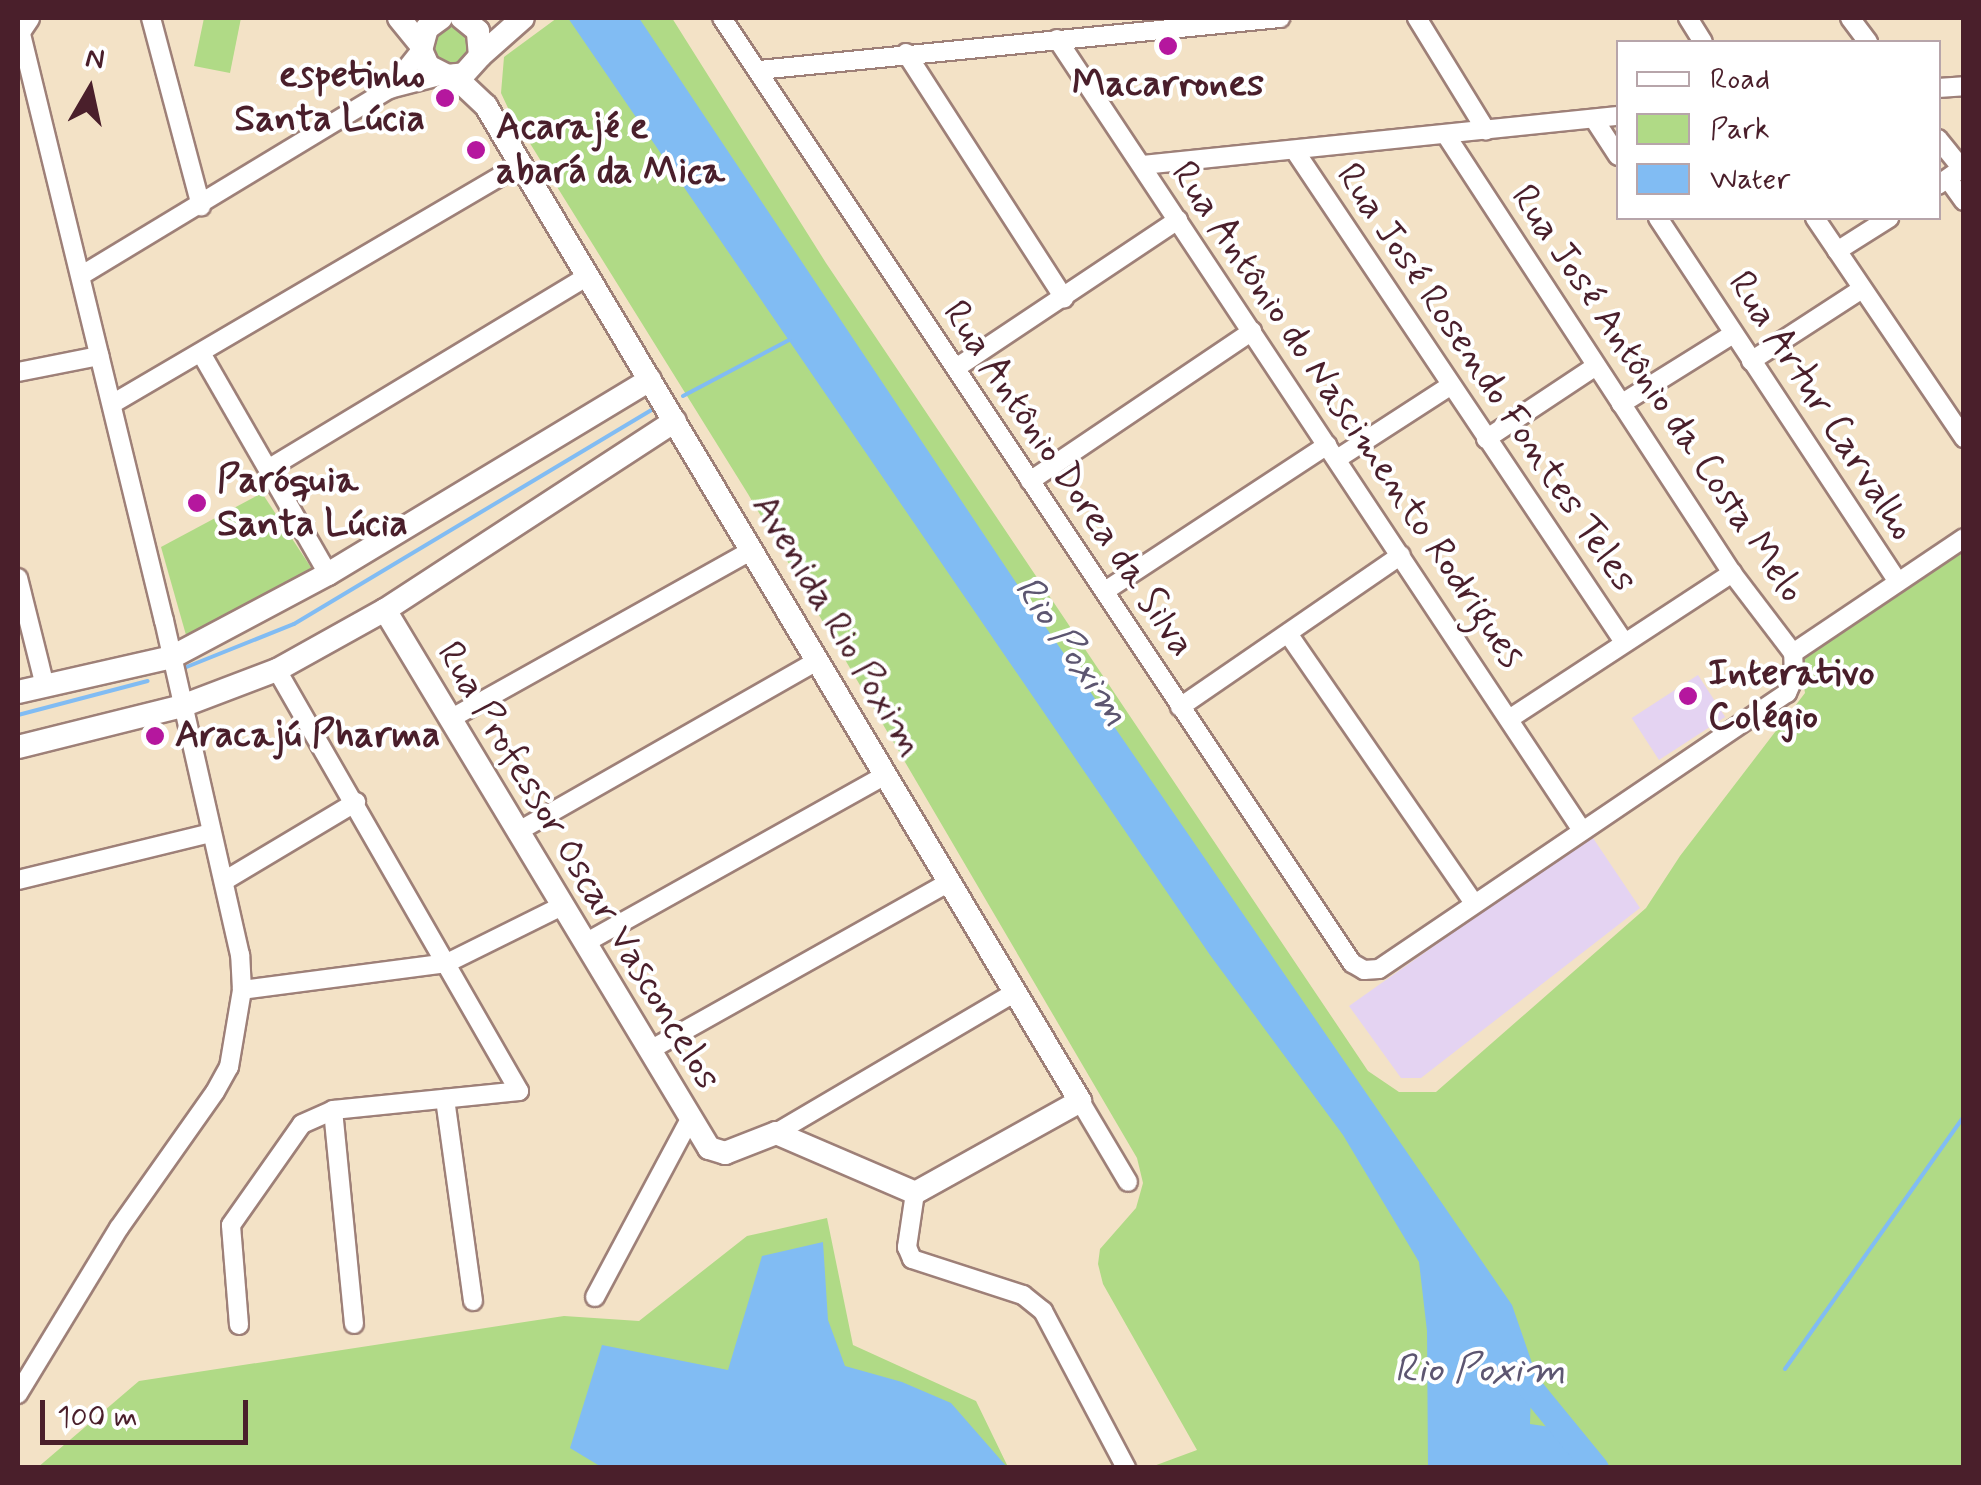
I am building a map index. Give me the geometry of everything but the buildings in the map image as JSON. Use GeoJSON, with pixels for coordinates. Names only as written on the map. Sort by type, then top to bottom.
{"type":"FeatureCollection","features":[{"type":"Feature","properties":{"kind":"street"},"geometry":{"type":"LineString","coordinates":[[152,18],[202,206]]}},
{"type":"Feature","properties":{"kind":"street"},"geometry":{"type":"LineString","coordinates":[[399,18],[421,48]]}},
{"type":"Feature","properties":{"kind":"street"},"geometry":{"type":"LineString","coordinates":[[389,89],[421,48],[427,28],[440,18]]}},
{"type":"Feature","properties":{"kind":"street","name":"Avenida Rio Poxim"},"geometry":{"type":"LineString","coordinates":[[467,18],[478,31],[486,106]]}},
{"type":"Feature","properties":{"kind":"street"},"geometry":{"type":"LineString","coordinates":[[82,275],[202,206],[389,89],[449,76],[480,58],[523,18]]}},
{"type":"Feature","properties":{"kind":"street","name":"Rua Antônio Dorea da Silva"},"geometry":{"type":"LineString","coordinates":[[722,18],[1352,964],[1364,970],[1380,969],[1474,903]]}},
{"type":"Feature","properties":{"kind":"street"},"geometry":{"type":"LineString","coordinates":[[1064,38],[1069,18]]}},
{"type":"Feature","properties":{"kind":"street"},"geometry":{"type":"LineString","coordinates":[[759,70],[1280,18]]}},
{"type":"Feature","properties":{"kind":"street"},"geometry":{"type":"LineString","coordinates":[[1418,18],[1486,130]]}},
{"type":"Feature","properties":{"kind":"street"},"geometry":{"type":"LineString","coordinates":[[1688,18],[1701,40]]}},
{"type":"Feature","properties":{"kind":"street"},"geometry":{"type":"LineString","coordinates":[[1850,18],[1866,40]]}},
{"type":"Feature","properties":{"kind":"street"},"geometry":{"type":"LineString","coordinates":[[18,1394],[119,1228],[215,1092],[228,1067],[242,990],[224,881],[22,27]]}},
{"type":"Feature","properties":{"kind":"street","name":"Rua Antônio do Nascimento Rodrigues"},"geometry":{"type":"LineString","coordinates":[[1064,38],[1142,165],[1581,829]]}},
{"type":"Feature","properties":{"kind":"street","name":"Avenida Rio Poxim"},"geometry":{"type":"LineString","coordinates":[[421,48],[428,66],[449,76],[486,106],[1128,1182]]}},
{"type":"Feature","properties":{"kind":"street"},"geometry":{"type":"LineString","coordinates":[[906,53],[1064,298]]}},
{"type":"Feature","properties":{"kind":"street"},"geometry":{"type":"LineString","coordinates":[[1142,165],[1616,116]]}},
{"type":"Feature","properties":{"kind":"street"},"geometry":{"type":"LineString","coordinates":[[1594,119],[1616,153]]}},
{"type":"Feature","properties":{"kind":"street","name":"Rua José Antônio da Costa Melo"},"geometry":{"type":"LineString","coordinates":[[1446,135],[1732,573],[1793,653],[1794,677],[1787,693],[1581,829]]}},
{"type":"Feature","properties":{"kind":"street"},"geometry":{"type":"LineString","coordinates":[[1941,146],[1964,201]]}},
{"type":"Feature","properties":{"kind":"street","name":"Rua José Rosendo Fontes Teles"},"geometry":{"type":"LineString","coordinates":[[1295,151],[1624,642]]}},
{"type":"Feature","properties":{"kind":"street"},"geometry":{"type":"LineString","coordinates":[[112,404],[520,165]]}},
{"type":"Feature","properties":{"kind":"street"},"geometry":{"type":"LineString","coordinates":[[956,368],[1178,220]]}},
{"type":"Feature","properties":{"kind":"street","name":"Rua Artur Carvalho"},"geometry":{"type":"LineString","coordinates":[[1659,220],[1897,580]]}},
{"type":"Feature","properties":{"kind":"street"},"geometry":{"type":"LineString","coordinates":[[1816,220],[1964,438]]}},
{"type":"Feature","properties":{"kind":"street"},"geometry":{"type":"LineString","coordinates":[[1837,251],[1886,220]]}},
{"type":"Feature","properties":{"kind":"street"},"geometry":{"type":"LineString","coordinates":[[268,469],[588,276]]}},
{"type":"Feature","properties":{"kind":"street"},"geometry":{"type":"LineString","coordinates":[[1751,361],[1862,288]]}},
{"type":"Feature","properties":{"kind":"street"},"geometry":{"type":"LineString","coordinates":[[1030,481],[1252,332]]}},
{"type":"Feature","properties":{"kind":"street"},"geometry":{"type":"LineString","coordinates":[[1621,404],[1733,334]]}},
{"type":"Feature","properties":{"kind":"street"},"geometry":{"type":"LineString","coordinates":[[200,352],[328,574]]}},
{"type":"Feature","properties":{"kind":"street"},"geometry":{"type":"LineString","coordinates":[[18,372],[99,356]]}},
{"type":"Feature","properties":{"kind":"street"},"geometry":{"type":"LineString","coordinates":[[1486,438],[1596,366]]}},
{"type":"Feature","properties":{"kind":"street"},"geometry":{"type":"LineString","coordinates":[[18,692],[172,657],[328,574],[650,380]]}},
{"type":"Feature","properties":{"kind":"street"},"geometry":{"type":"LineString","coordinates":[[1105,590],[1332,452],[1450,386]]}},
{"type":"Feature","properties":{"kind":"street"},"geometry":{"type":"LineString","coordinates":[[18,747],[182,706],[278,670],[384,610],[675,422]]}},
{"type":"Feature","properties":{"kind":"street"},"geometry":{"type":"LineString","coordinates":[[1793,653],[1964,538]]}},
{"type":"Feature","properties":{"kind":"street"},"geometry":{"type":"LineString","coordinates":[[450,718],[752,551]]}},
{"type":"Feature","properties":{"kind":"street"},"geometry":{"type":"LineString","coordinates":[[1180,707],[1400,555]]}},
{"type":"Feature","properties":{"kind":"street"},"geometry":{"type":"LineString","coordinates":[[1509,719],[1732,573]]}},
{"type":"Feature","properties":{"kind":"street"},"geometry":{"type":"LineString","coordinates":[[18,578],[44,686]]}},
{"type":"Feature","properties":{"kind":"street","name":"Rua Professor Oscar Vasconcelos"},"geometry":{"type":"LineString","coordinates":[[384,610],[703,1142],[725,1154],[776,1133]]}},
{"type":"Feature","properties":{"kind":"street"},"geometry":{"type":"LineString","coordinates":[[1289,635],[1474,903],[1581,829]]}},
{"type":"Feature","properties":{"kind":"street"},"geometry":{"type":"LineString","coordinates":[[518,832],[817,661]]}},
{"type":"Feature","properties":{"kind":"street"},"geometry":{"type":"LineString","coordinates":[[239,1325],[231,1225],[291,1136],[314,1115],[519,1091],[278,670]]}},
{"type":"Feature","properties":{"kind":"street"},"geometry":{"type":"LineString","coordinates":[[585,943],[885,775]]}},
{"type":"Feature","properties":{"kind":"street"},"geometry":{"type":"LineString","coordinates":[[224,881],[356,802]]}},
{"type":"Feature","properties":{"kind":"street"},"geometry":{"type":"LineString","coordinates":[[18,880],[212,833]]}},
{"type":"Feature","properties":{"kind":"street"},"geometry":{"type":"LineString","coordinates":[[650,1050],[949,882]]}},
{"type":"Feature","properties":{"kind":"street"},"geometry":{"type":"LineString","coordinates":[[242,990],[447,963],[562,906]]}},
{"type":"Feature","properties":{"kind":"street"},"geometry":{"type":"LineString","coordinates":[[776,1133],[1015,992]]}},
{"type":"Feature","properties":{"kind":"street"},"geometry":{"type":"LineString","coordinates":[[445,1099],[473,1301]]}},
{"type":"Feature","properties":{"kind":"street"},"geometry":{"type":"LineString","coordinates":[[915,1192],[1080,1102]]}},
{"type":"Feature","properties":{"kind":"street"},"geometry":{"type":"LineString","coordinates":[[333,1110],[354,1324]]}},
{"type":"Feature","properties":{"kind":"street"},"geometry":{"type":"LineString","coordinates":[[595,1297],[689,1121]]}},
{"type":"Feature","properties":{"kind":"street"},"geometry":{"type":"LineString","coordinates":[[776,1133],[915,1192]]}},
{"type":"Feature","properties":{"kind":"street"},"geometry":{"type":"LineString","coordinates":[[915,1192],[907,1239],[912,1259],[1023,1295],[1044,1311],[1126,1468]]}},
{"type":"Feature","properties":{"kind":"shaded area","name":"Interativo Colégio"},"geometry":{"type":"Polygon","coordinates":[[[1698,675],[1725,717],[1659,760],[1632,718],[1698,675]]]}},
{"type":"Feature","properties":{"kind":"shaded area"},"geometry":{"type":"Polygon","coordinates":[[[1591,835],[1640,908],[1421,1078],[1401,1078],[1349,1006],[1591,835]]]}},
{"type":"Feature","properties":{"kind":"green space"},"geometry":{"type":"Polygon","coordinates":[[[204,18],[241,18],[230,73],[194,66],[204,18]]]}},
{"type":"Feature","properties":{"kind":"green space"},"geometry":{"type":"Polygon","coordinates":[[[557,18],[672,18],[826,263],[1368,1071],[1399,1092],[1436,1092],[1646,908],[1680,856],[1805,693],[1799,656],[1963,550],[1963,1467],[1151,1467],[1197,1450],[1103,1284],[1098,1264],[1100,1249],[1136,1208],[1143,1183],[1137,1158],[748,494],[508,108],[501,93],[504,57],[557,18]]]}},
{"type":"Feature","properties":{"kind":"green space"},"geometry":{"type":"Polygon","coordinates":[[[448,20],[466,24],[471,64],[437,68],[427,36],[448,20]]]}},
{"type":"Feature","properties":{"kind":"green space"},"geometry":{"type":"Polygon","coordinates":[[[262,493],[314,572],[221,622],[186,635],[161,547],[262,493]]]}},
{"type":"Feature","properties":{"kind":"green space"},"geometry":{"type":"Polygon","coordinates":[[[827,1218],[853,1345],[976,1401],[1008,1467],[37,1468],[139,1381],[564,1316],[639,1321],[747,1236],[827,1218]]]}},
{"type":"Feature","properties":{"kind":"water","name":"Rio Poxim"},"geometry":{"type":"Polygon","coordinates":[[[568,18],[639,18],[1047,629],[1512,1305],[1532,1363],[1530,1424],[1564,1429],[1596,1467],[1428,1467],[1427,1331],[1419,1262],[1343,1135],[1210,955],[568,18]]]}},
{"type":"Feature","properties":{"kind":"water"},"geometry":{"type":"Polygon","coordinates":[[[823,1242],[828,1320],[845,1366],[902,1382],[951,1403],[1007,1467],[603,1468],[570,1448],[602,1345],[728,1370],[762,1256],[823,1242]]]}},
{"type":"Feature","properties":{"kind":"waterway"},"geometry":{"type":"LineString","coordinates":[[683,396],[789,340]]}},
{"type":"Feature","properties":{"kind":"waterway"},"geometry":{"type":"LineString","coordinates":[[184,668],[294,624],[653,409]]}},
{"type":"Feature","properties":{"kind":"waterway"},"geometry":{"type":"LineString","coordinates":[[18,715],[148,681]]}},
{"type":"Feature","properties":{"kind":"waterway"},"geometry":{"type":"LineString","coordinates":[[1785,1369],[1964,1116]]}},
{"type":"Feature","properties":{"kind":"waterway","name":"Rio Poxim"},"geometry":{"type":"LineString","coordinates":[[1510,1363],[1596,1468]]}},
{"type":"Feature","properties":{"kind":"place","name":"Macarrones"},"geometry":{"type":"Point","coordinates":[1168,46]}},
{"type":"Feature","properties":{"kind":"place","name":"espetinho Santa Lúcia"},"geometry":{"type":"Point","coordinates":[445,98]}},
{"type":"Feature","properties":{"kind":"place","name":"Acarajé e abará da Mica"},"geometry":{"type":"Point","coordinates":[476,150]}},
{"type":"Feature","properties":{"kind":"place","name":"Paróquia Santa Lúcia"},"geometry":{"type":"Point","coordinates":[197,503]}},
{"type":"Feature","properties":{"kind":"place","name":"Interativo Colégio"},"geometry":{"type":"Point","coordinates":[1688,696]}},
{"type":"Feature","properties":{"kind":"place","name":"Aracajú Pharma"},"geometry":{"type":"Point","coordinates":[155,736]}}]}
